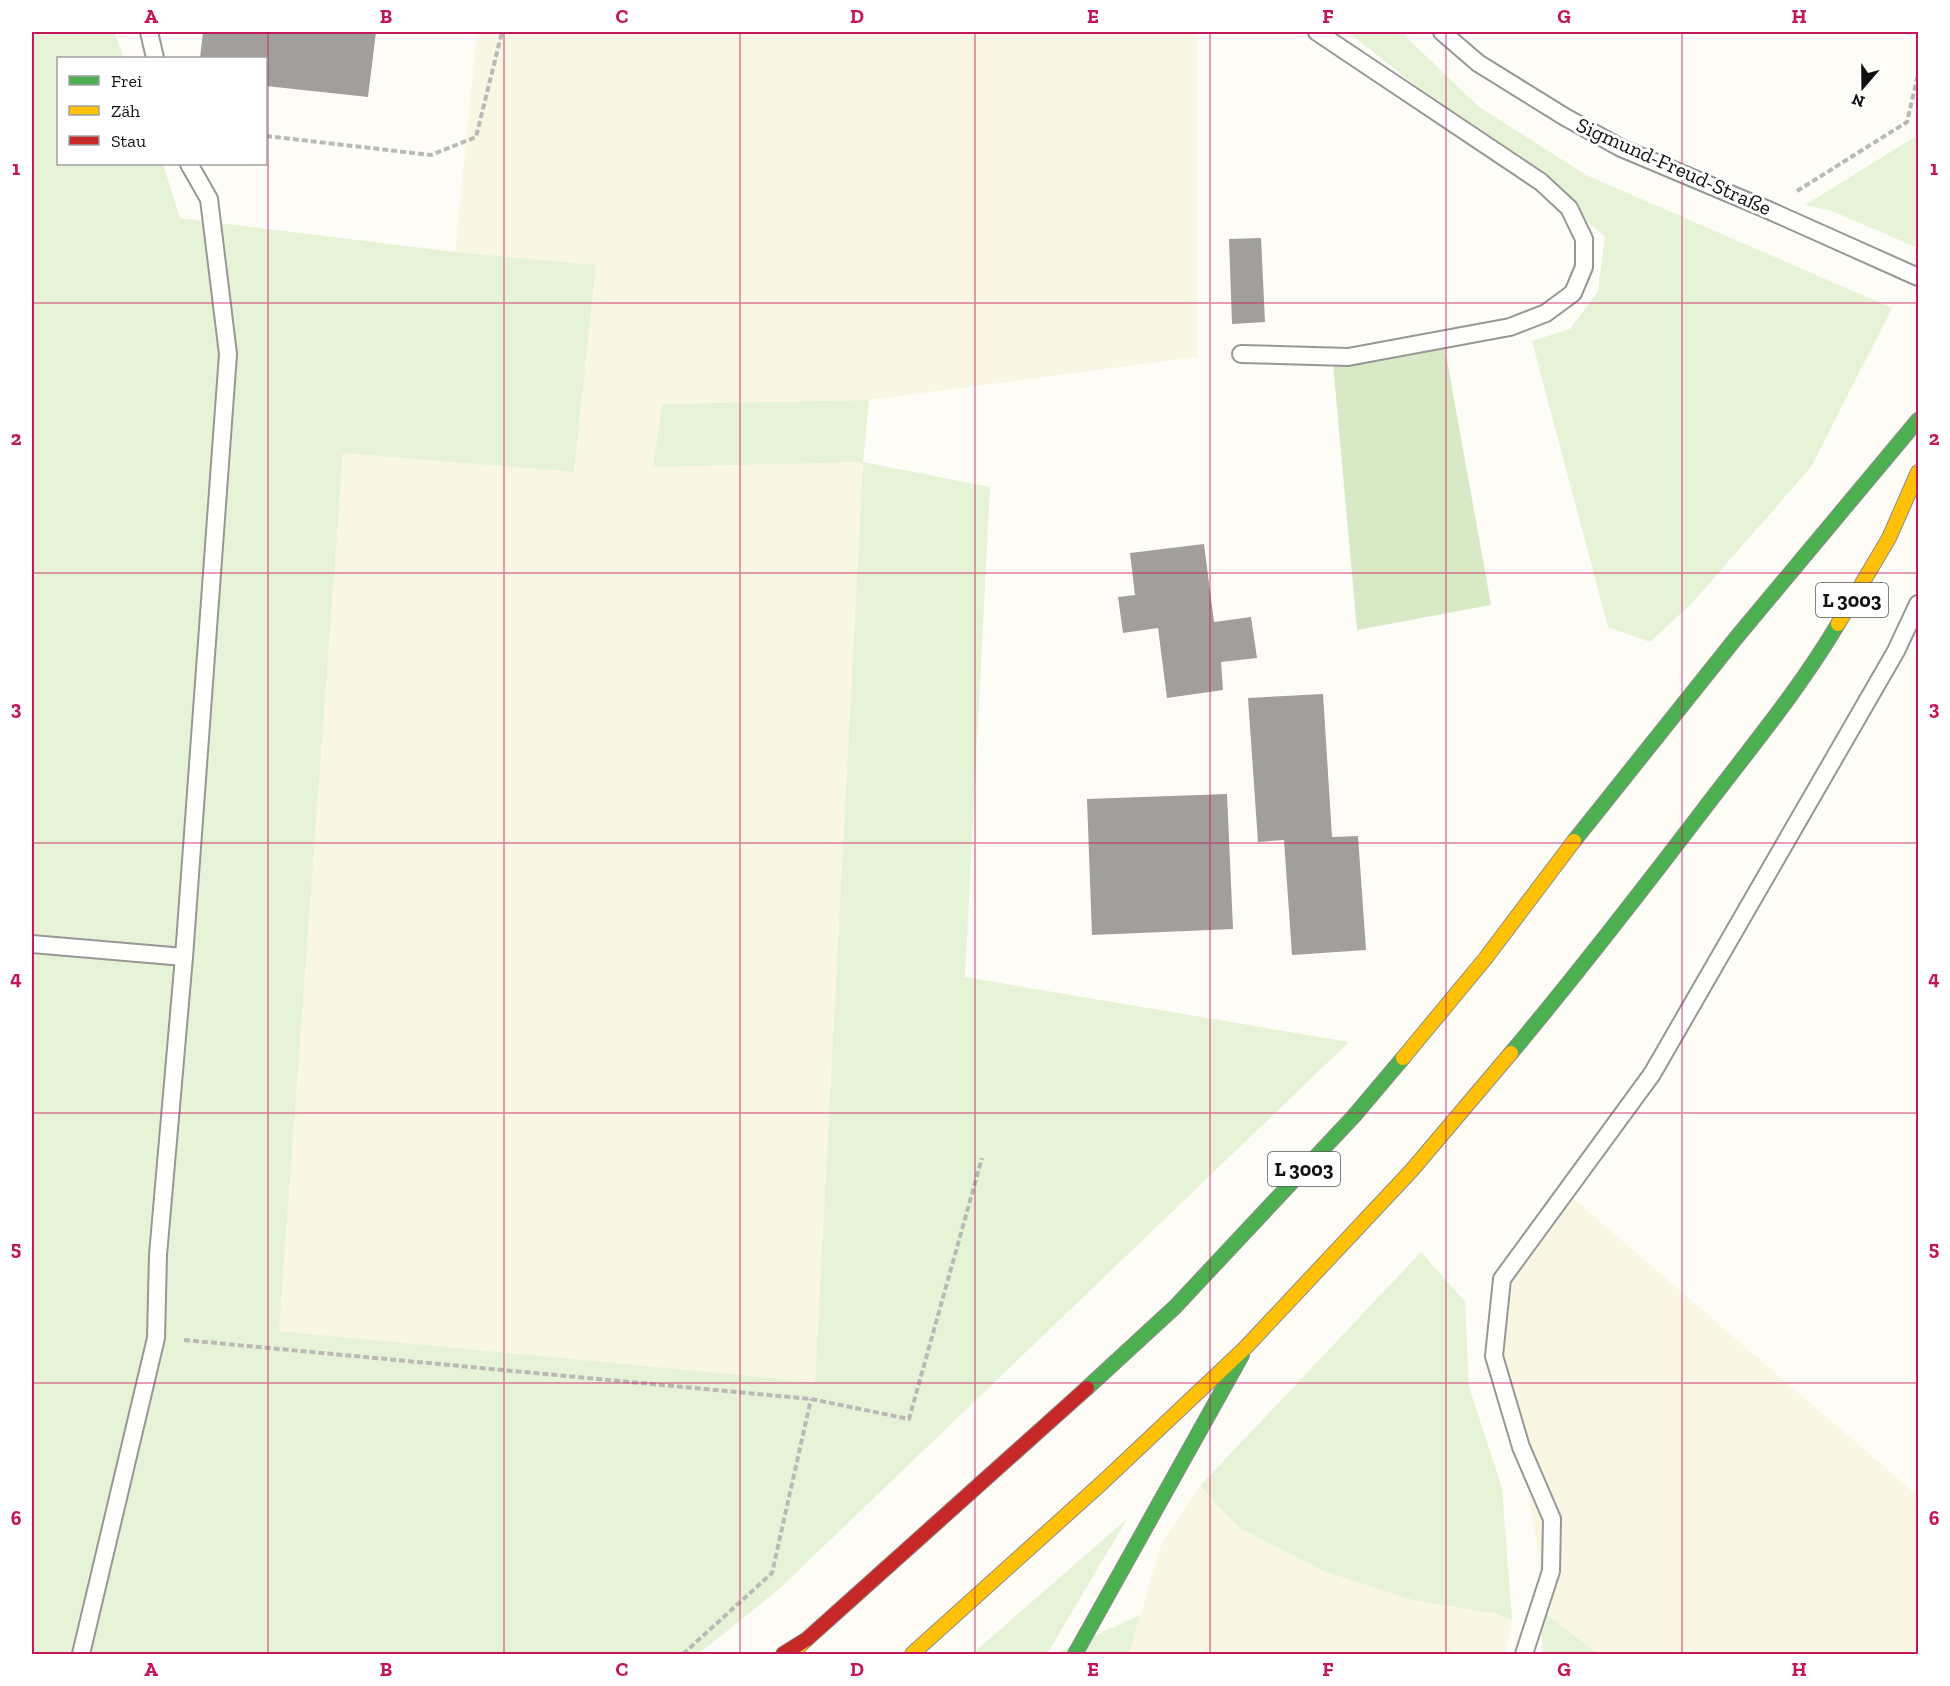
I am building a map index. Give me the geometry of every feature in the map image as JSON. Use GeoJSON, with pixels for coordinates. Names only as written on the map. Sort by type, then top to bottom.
{"type":"FeatureCollection","features":[{"type":"Feature","properties":{"kind":"main road","name":"L 3003"},"geometry":{"type":"LineString","coordinates":[[783,1654],[807,1639],[1035,1436],[1174,1307],[1354,1116],[1485,959],[1603,802],[1918,420]]}},
{"type":"Feature","properties":{"kind":"main road","name":"L 3003"},"geometry":{"type":"LineString","coordinates":[[1075,1654],[1246,1347],[1412,1170],[1589,959],[1772,720],[1824,647],[1889,538],[1918,472]]}},
{"type":"Feature","properties":{"kind":"main road"},"geometry":{"type":"LineString","coordinates":[[912,1654],[1103,1482],[1246,1347]]}},
{"type":"Feature","properties":{"kind":"main road"},"geometry":{"type":"LineString","coordinates":[[791,1654],[807,1639]]}},
{"type":"Feature","properties":{"kind":"lane"},"geometry":{"type":"LineString","coordinates":[[149,32],[155,57]]}},
{"type":"Feature","properties":{"kind":"lane"},"geometry":{"type":"LineString","coordinates":[[1241,354],[1348,357],[1510,327],[1546,313],[1573,293],[1584,267],[1584,238],[1569,208],[1541,182],[1317,32]]}},
{"type":"Feature","properties":{"kind":"lane","name":"Sigmund-Freud-Straße"},"geometry":{"type":"LineString","coordinates":[[1442,32],[1478,63],[1621,147],[1918,277]]}},
{"type":"Feature","properties":{"kind":"lane"},"geometry":{"type":"LineString","coordinates":[[81,1654],[156,1338],[158,1255],[184,957],[228,354],[209,199],[190,165]]}},
{"type":"Feature","properties":{"kind":"lane"},"geometry":{"type":"LineString","coordinates":[[1524,1654],[1551,1571],[1552,1519],[1521,1447],[1494,1356],[1502,1279],[1652,1074],[1890,662],[1918,604]]}},
{"type":"Feature","properties":{"kind":"lane"},"geometry":{"type":"LineString","coordinates":[[32,944],[184,957]]}},
{"type":"Feature","properties":{"kind":"path"},"geometry":{"type":"LineString","coordinates":[[267,136],[431,155],[476,137],[502,32]]}},
{"type":"Feature","properties":{"kind":"path"},"geometry":{"type":"LineString","coordinates":[[1766,209],[1907,122],[1918,74]]}},
{"type":"Feature","properties":{"kind":"path"},"geometry":{"type":"LineString","coordinates":[[156,1338],[811,1400],[909,1419],[982,1158]]}},
{"type":"Feature","properties":{"kind":"path"},"geometry":{"type":"LineString","coordinates":[[683,1654],[772,1574],[811,1400]]}},
{"type":"Feature","properties":{"kind":"shaded area"},"geometry":{"type":"Polygon","coordinates":[[[477,32],[1197,32],[1197,357],[869,400],[662,404],[653,467],[863,461],[815,1382],[279,1331],[343,452],[574,471],[596,266],[455,252],[477,32]]]}},
{"type":"Feature","properties":{"kind":"shaded area"},"geometry":{"type":"Polygon","coordinates":[[[1568,1194],[1918,1496],[1918,1654],[1598,1654],[1540,1609],[1539,1558],[1495,1297],[1568,1194]]]}},
{"type":"Feature","properties":{"kind":"shaded area"},"geometry":{"type":"Polygon","coordinates":[[[1200,1486],[1238,1527],[1512,1620],[1505,1654],[1129,1654],[1161,1545],[1200,1486]]]}},
{"type":"Feature","properties":{"kind":"green space"},"geometry":{"type":"Polygon","coordinates":[[[32,32],[114,32],[124,57],[57,57],[57,165],[163,165],[180,218],[455,252],[596,265],[574,472],[343,453],[279,1331],[815,1382],[863,462],[990,487],[965,977],[1349,1042],[778,1590],[698,1654],[32,1654],[32,32]]]}},
{"type":"Feature","properties":{"kind":"green space"},"geometry":{"type":"Polygon","coordinates":[[[1348,32],[1401,32],[1479,107],[1586,175],[1892,308],[1811,467],[1693,602],[1650,642],[1608,627],[1532,341],[1570,329],[1598,291],[1605,236],[1348,32]]]}},
{"type":"Feature","properties":{"kind":"green space"},"geometry":{"type":"Polygon","coordinates":[[[1918,135],[1918,248],[1832,211],[1805,205],[1918,135]]]}},
{"type":"Feature","properties":{"kind":"green space"},"geometry":{"type":"Polygon","coordinates":[[[1443,338],[1491,605],[1357,630],[1332,352],[1443,338]]]}},
{"type":"Feature","properties":{"kind":"green space"},"geometry":{"type":"Polygon","coordinates":[[[869,400],[863,462],[653,467],[662,404],[869,400]]]}},
{"type":"Feature","properties":{"kind":"green space"},"geometry":{"type":"Polygon","coordinates":[[[1421,1252],[1465,1302],[1469,1387],[1502,1488],[1512,1620],[1493,1613],[1413,1600],[1326,1572],[1238,1527],[1200,1486],[1421,1252]]]}},
{"type":"Feature","properties":{"kind":"green space"},"geometry":{"type":"Polygon","coordinates":[[[1127,1519],[1047,1654],[972,1654],[1127,1519]]]}},
{"type":"Feature","properties":{"kind":"green space"},"geometry":{"type":"Polygon","coordinates":[[[1540,1609],[1598,1654],[1543,1654],[1540,1609]]]}},
{"type":"Feature","properties":{"kind":"green space"},"geometry":{"type":"Polygon","coordinates":[[[1140,1615],[1129,1654],[1054,1654],[1140,1615]]]}},
{"type":"Feature","properties":{"kind":"building"},"geometry":{"type":"Polygon","coordinates":[[[203,32],[376,32],[368,97],[267,86],[267,57],[200,57],[203,32]]]}},
{"type":"Feature","properties":{"kind":"building"},"geometry":{"type":"Polygon","coordinates":[[[1261,238],[1265,322],[1232,324],[1229,239],[1261,238]]]}},
{"type":"Feature","properties":{"kind":"building"},"geometry":{"type":"Polygon","coordinates":[[[1204,544],[1214,622],[1251,617],[1257,658],[1221,662],[1223,690],[1167,698],[1158,628],[1123,633],[1118,597],[1135,595],[1130,553],[1204,544]]]}},
{"type":"Feature","properties":{"kind":"building"},"geometry":{"type":"Polygon","coordinates":[[[1323,694],[1332,837],[1358,836],[1366,950],[1292,955],[1284,840],[1258,842],[1248,698],[1323,694]]]}},
{"type":"Feature","properties":{"kind":"building"},"geometry":{"type":"Polygon","coordinates":[[[1227,794],[1233,929],[1092,935],[1087,799],[1227,794]]]}},
{"type":"Feature","properties":{"kind":"traffic: fast"},"geometry":{"type":"LineString","coordinates":[[1574,841],[1736,638],[1918,420]]}},
{"type":"Feature","properties":{"kind":"traffic: fast"},"geometry":{"type":"LineString","coordinates":[[1511,1053],[1758,739],[1792,694],[1838,624]]}},
{"type":"Feature","properties":{"kind":"traffic: fast"},"geometry":{"type":"LineString","coordinates":[[1087,1388],[1175,1307],[1354,1116],[1403,1058]]}},
{"type":"Feature","properties":{"kind":"traffic: fast"},"geometry":{"type":"LineString","coordinates":[[1075,1654],[1242,1355]]}},
{"type":"Feature","properties":{"kind":"traffic: slow"},"geometry":{"type":"LineString","coordinates":[[1838,624],[1889,538],[1918,472]]}},
{"type":"Feature","properties":{"kind":"traffic: slow"},"geometry":{"type":"LineString","coordinates":[[1403,1058],[1485,959],[1574,841]]}},
{"type":"Feature","properties":{"kind":"traffic: slow"},"geometry":{"type":"LineString","coordinates":[[1246,1347],[1412,1170],[1511,1053]]}},
{"type":"Feature","properties":{"kind":"traffic: slow"},"geometry":{"type":"LineString","coordinates":[[912,1654],[1103,1482],[1246,1347]]}},
{"type":"Feature","properties":{"kind":"traffic: slow"},"geometry":{"type":"LineString","coordinates":[[791,1654],[807,1639]]}},
{"type":"Feature","properties":{"kind":"traffic: jam"},"geometry":{"type":"LineString","coordinates":[[783,1654],[807,1639],[1087,1388]]}}]}
